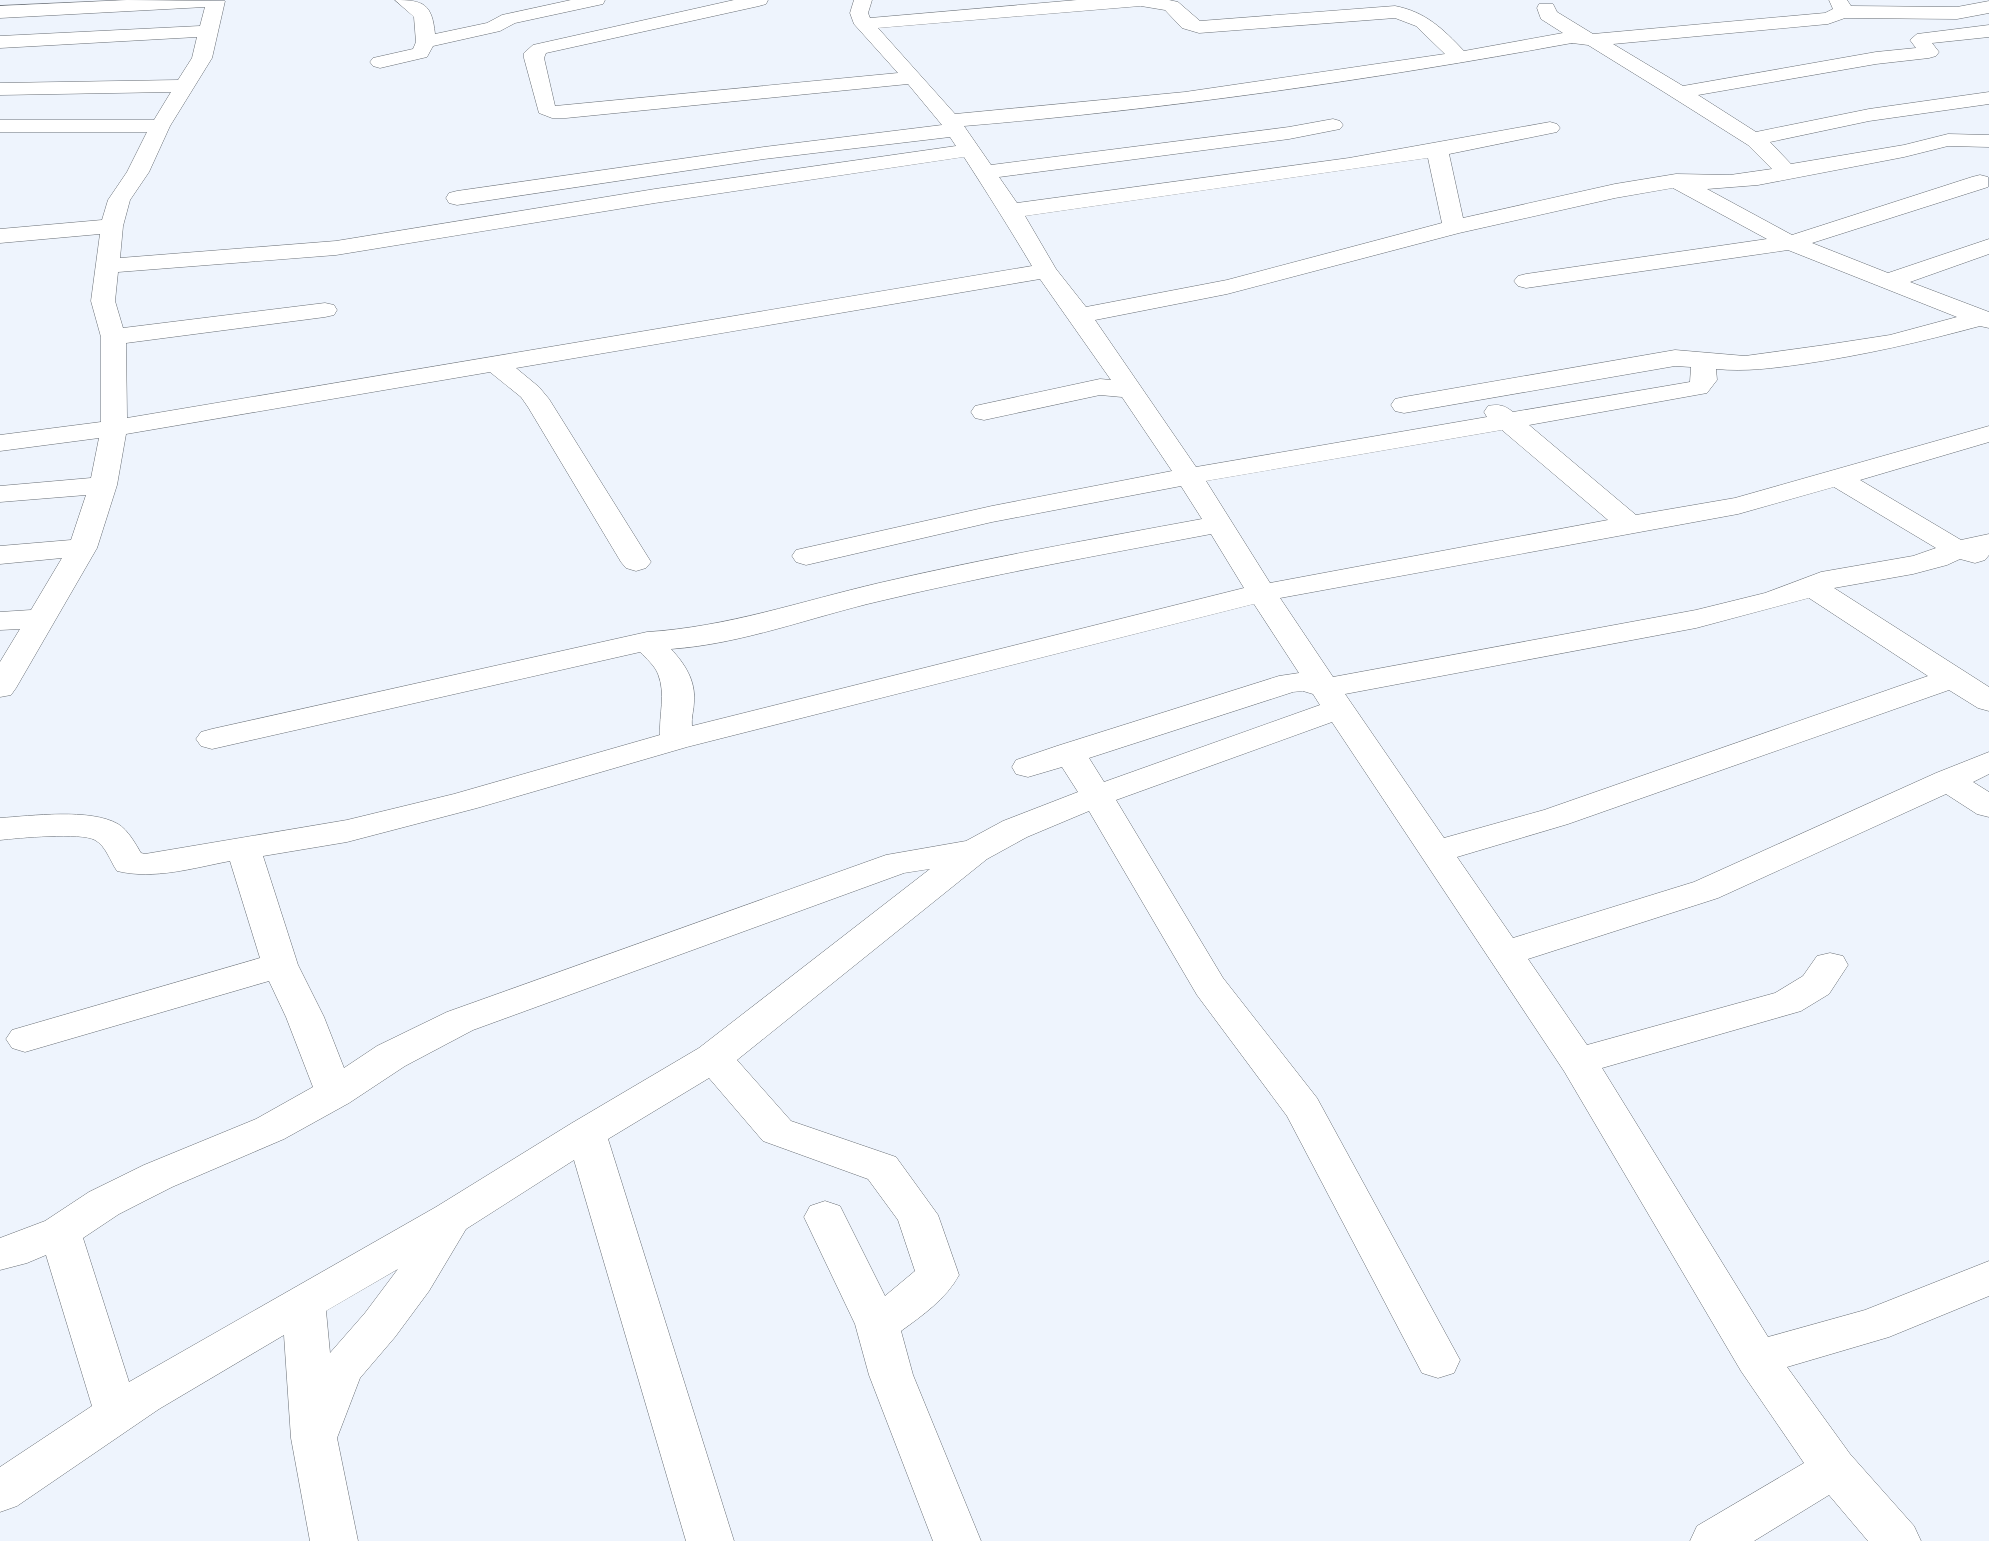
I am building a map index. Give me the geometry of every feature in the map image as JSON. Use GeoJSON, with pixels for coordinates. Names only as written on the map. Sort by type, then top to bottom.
{"type":"FeatureCollection","features":[{"type":"Feature","properties":{"kind":"street"},"geometry":{"type":"LineString","coordinates":[[0,12],[216,0],[202,58],[160,126],[138,172],[119,201],[112,226],[103,301],[113,337],[114,428],[103,485],[83,548],[70,574],[0,688]]}},
{"type":"Feature","properties":{"kind":"street"},"geometry":{"type":"LineString","coordinates":[[380,62],[420,53],[426,42],[424,15],[419,8],[404,0]]}},
{"type":"Feature","properties":{"kind":"street"},"geometry":{"type":"LineString","coordinates":[[426,42],[493,27],[509,19],[596,0]]}},
{"type":"Feature","properties":{"kind":"street"},"geometry":{"type":"LineString","coordinates":[[759,0],[540,49],[534,53],[534,58],[546,109],[552,112],[566,112],[913,77]]}},
{"type":"Feature","properties":{"kind":"street"},"geometry":{"type":"LineString","coordinates":[[1141,0],[1171,6],[1189,24],[1199,27],[1334,15],[1405,13],[1429,26],[1458,56]]}},
{"type":"Feature","properties":{"kind":"street"},"geometry":{"type":"LineString","coordinates":[[863,12],[1146,0]]}},
{"type":"Feature","properties":{"kind":"street"},"geometry":{"type":"LineString","coordinates":[[108,266],[336,248],[965,144],[1083,111],[1193,98],[1572,37],[1588,38],[1828,18],[1841,6],[1958,13],[1989,7]]}},
{"type":"Feature","properties":{"kind":"street"},"geometry":{"type":"LineString","coordinates":[[1546,8],[1548,15],[1681,92],[1751,139],[1779,162],[1785,172]]}},
{"type":"Feature","properties":{"kind":"street"},"geometry":{"type":"LineString","coordinates":[[863,12],[965,144],[1011,211],[1046,271],[1080,316],[1128,390],[1189,476],[1262,593],[1435,852],[1507,953],[1578,1061],[1757,1358],[1790,1408],[1833,1468],[1897,1541]]}},
{"type":"Feature","properties":{"kind":"street"},"geometry":{"type":"LineString","coordinates":[[0,42],[210,30]]}},
{"type":"Feature","properties":{"kind":"street"},"geometry":{"type":"LineString","coordinates":[[1681,92],[1876,58],[1916,55],[1929,52],[1920,40],[1924,38],[1989,31]]}},
{"type":"Feature","properties":{"kind":"street"},"geometry":{"type":"LineString","coordinates":[[0,89],[184,86]]}},
{"type":"Feature","properties":{"kind":"street"},"geometry":{"type":"LineString","coordinates":[[1751,139],[1869,115],[1989,98]]}},
{"type":"Feature","properties":{"kind":"street"},"geometry":{"type":"LineString","coordinates":[[457,198],[764,153],[1289,134],[1333,125]]}},
{"type":"Feature","properties":{"kind":"street"},"geometry":{"type":"LineString","coordinates":[[0,126],[160,126]]}},
{"type":"Feature","properties":{"kind":"street"},"geometry":{"type":"LineString","coordinates":[[1011,211],[1437,150],[1550,128]]}},
{"type":"Feature","properties":{"kind":"street"},"geometry":{"type":"LineString","coordinates":[[1080,316],[1227,286],[1455,227],[1615,191],[1676,181],[1708,183],[1764,177],[1904,151],[1948,140],[1989,141]]}},
{"type":"Feature","properties":{"kind":"street"},"geometry":{"type":"LineString","coordinates":[[1437,150],[1455,227]]}},
{"type":"Feature","properties":{"kind":"street"},"geometry":{"type":"LineString","coordinates":[[591,179],[606,186],[610,203]]}},
{"type":"Feature","properties":{"kind":"street"},"geometry":{"type":"LineString","coordinates":[[1676,181],[1790,243],[1985,320]]}},
{"type":"Feature","properties":{"kind":"street"},"geometry":{"type":"LineString","coordinates":[[1526,281],[1790,243],[1980,182]]}},
{"type":"Feature","properties":{"kind":"street"},"geometry":{"type":"LineString","coordinates":[[0,236],[112,226]]}},
{"type":"Feature","properties":{"kind":"street"},"geometry":{"type":"LineString","coordinates":[[1886,282],[1989,246]]}},
{"type":"Feature","properties":{"kind":"street"},"geometry":{"type":"LineString","coordinates":[[0,443],[114,428],[1046,271]]}},
{"type":"Feature","properties":{"kind":"street"},"geometry":{"type":"LineString","coordinates":[[113,337],[325,310]]}},
{"type":"Feature","properties":{"kind":"street"},"geometry":{"type":"LineString","coordinates":[[1404,405],[1675,358],[1745,364],[1825,353],[1891,342],[1985,320]]}},
{"type":"Feature","properties":{"kind":"street"},"geometry":{"type":"LineString","coordinates":[[806,556],[992,514],[1189,476],[1698,388],[1704,380],[1703,359]]}},
{"type":"Feature","properties":{"kind":"street"},"geometry":{"type":"LineString","coordinates":[[495,364],[530,392],[540,405],[636,562]]}},
{"type":"Feature","properties":{"kind":"street"},"geometry":{"type":"LineString","coordinates":[[984,412],[1100,387],[1128,390]]}},
{"type":"Feature","properties":{"kind":"street"},"geometry":{"type":"LineString","coordinates":[[1477,392],[1508,422],[1630,524]]}},
{"type":"Feature","properties":{"kind":"street"},"geometry":{"type":"LineString","coordinates":[[0,829],[86,827],[104,831],[114,839],[129,863],[153,863],[347,831],[444,807],[676,741],[1011,653],[1262,593],[1738,506],[1989,434]]}},
{"type":"Feature","properties":{"kind":"street"},"geometry":{"type":"LineString","coordinates":[[1838,478],[1957,549],[1989,558]]}},
{"type":"Feature","properties":{"kind":"street"},"geometry":{"type":"LineString","coordinates":[[0,494],[103,485]]}},
{"type":"Feature","properties":{"kind":"street"},"geometry":{"type":"LineString","coordinates":[[212,739],[647,641],[672,641],[732,630],[918,583],[1219,524]]}},
{"type":"Feature","properties":{"kind":"street"},"geometry":{"type":"LineString","coordinates":[[0,1492],[143,1396],[451,1218],[586,1133],[713,1058],[975,851],[1015,829],[1333,698],[1696,619],[1812,587],[1831,578],[1937,559],[1957,549],[1989,543]]}},
{"type":"Feature","properties":{"kind":"street"},"geometry":{"type":"LineString","coordinates":[[0,555],[83,548]]}},
{"type":"Feature","properties":{"kind":"street"},"geometry":{"type":"LineString","coordinates":[[1812,587],[1989,701]]}},
{"type":"Feature","properties":{"kind":"street"},"geometry":{"type":"LineString","coordinates":[[0,621],[40,620]]}},
{"type":"Feature","properties":{"kind":"street"},"geometry":{"type":"LineString","coordinates":[[647,641],[673,670],[679,700],[675,716],[676,741]]}},
{"type":"Feature","properties":{"kind":"street"},"geometry":{"type":"LineString","coordinates":[[1435,852],[1556,817],[1952,678]]}},
{"type":"Feature","properties":{"kind":"street"},"geometry":{"type":"LineString","coordinates":[[1028,767],[1290,683],[1303,682],[1333,698]]}},
{"type":"Feature","properties":{"kind":"street"},"geometry":{"type":"LineString","coordinates":[[1069,753],[1210,986],[1303,1108],[1438,1360]]}},
{"type":"Feature","properties":{"kind":"street"},"geometry":{"type":"LineString","coordinates":[[1507,953],[1706,890],[1989,762]]}},
{"type":"Feature","properties":{"kind":"street"},"geometry":{"type":"LineString","coordinates":[[1948,780],[1989,807]]}},
{"type":"Feature","properties":{"kind":"street"},"geometry":{"type":"LineString","coordinates":[[243,848],[280,965],[305,1017],[335,1093]]}},
{"type":"Feature","properties":{"kind":"street"},"geometry":{"type":"LineString","coordinates":[[0,1254],[12,1252],[60,1232],[104,1203],[158,1176],[270,1129],[335,1093],[391,1056],[471,1017],[898,863],[975,851]]}},
{"type":"Feature","properties":{"kind":"street"},"geometry":{"type":"LineString","coordinates":[[25,1039],[280,965]]}},
{"type":"Feature","properties":{"kind":"street"},"geometry":{"type":"LineString","coordinates":[[1578,1061],[1788,1002],[1816,985],[1830,965]]}},
{"type":"Feature","properties":{"kind":"street"},"geometry":{"type":"LineString","coordinates":[[713,1058],[777,1131],[882,1168],[917,1215],[938,1275],[910,1302],[877,1324]]}},
{"type":"Feature","properties":{"kind":"street"},"geometry":{"type":"LineString","coordinates":[[586,1133],[710,1541]]}},
{"type":"Feature","properties":{"kind":"street"},"geometry":{"type":"LineString","coordinates":[[825,1217],[877,1324],[891,1375],[957,1541]]}},
{"type":"Feature","properties":{"kind":"street"},"geometry":{"type":"LineString","coordinates":[[314,1438],[342,1369],[380,1325],[414,1279],[451,1218]]}},
{"type":"Feature","properties":{"kind":"street"},"geometry":{"type":"LineString","coordinates":[[60,1232],[117,1413]]}},
{"type":"Feature","properties":{"kind":"street"},"geometry":{"type":"LineString","coordinates":[[1757,1358],[1874,1325],[1989,1278]]}},
{"type":"Feature","properties":{"kind":"street"},"geometry":{"type":"LineString","coordinates":[[304,1305],[314,1438],[334,1541]]}},
{"type":"Feature","properties":{"kind":"street"},"geometry":{"type":"LineString","coordinates":[[1714,1541],[1833,1468]]}}]}
